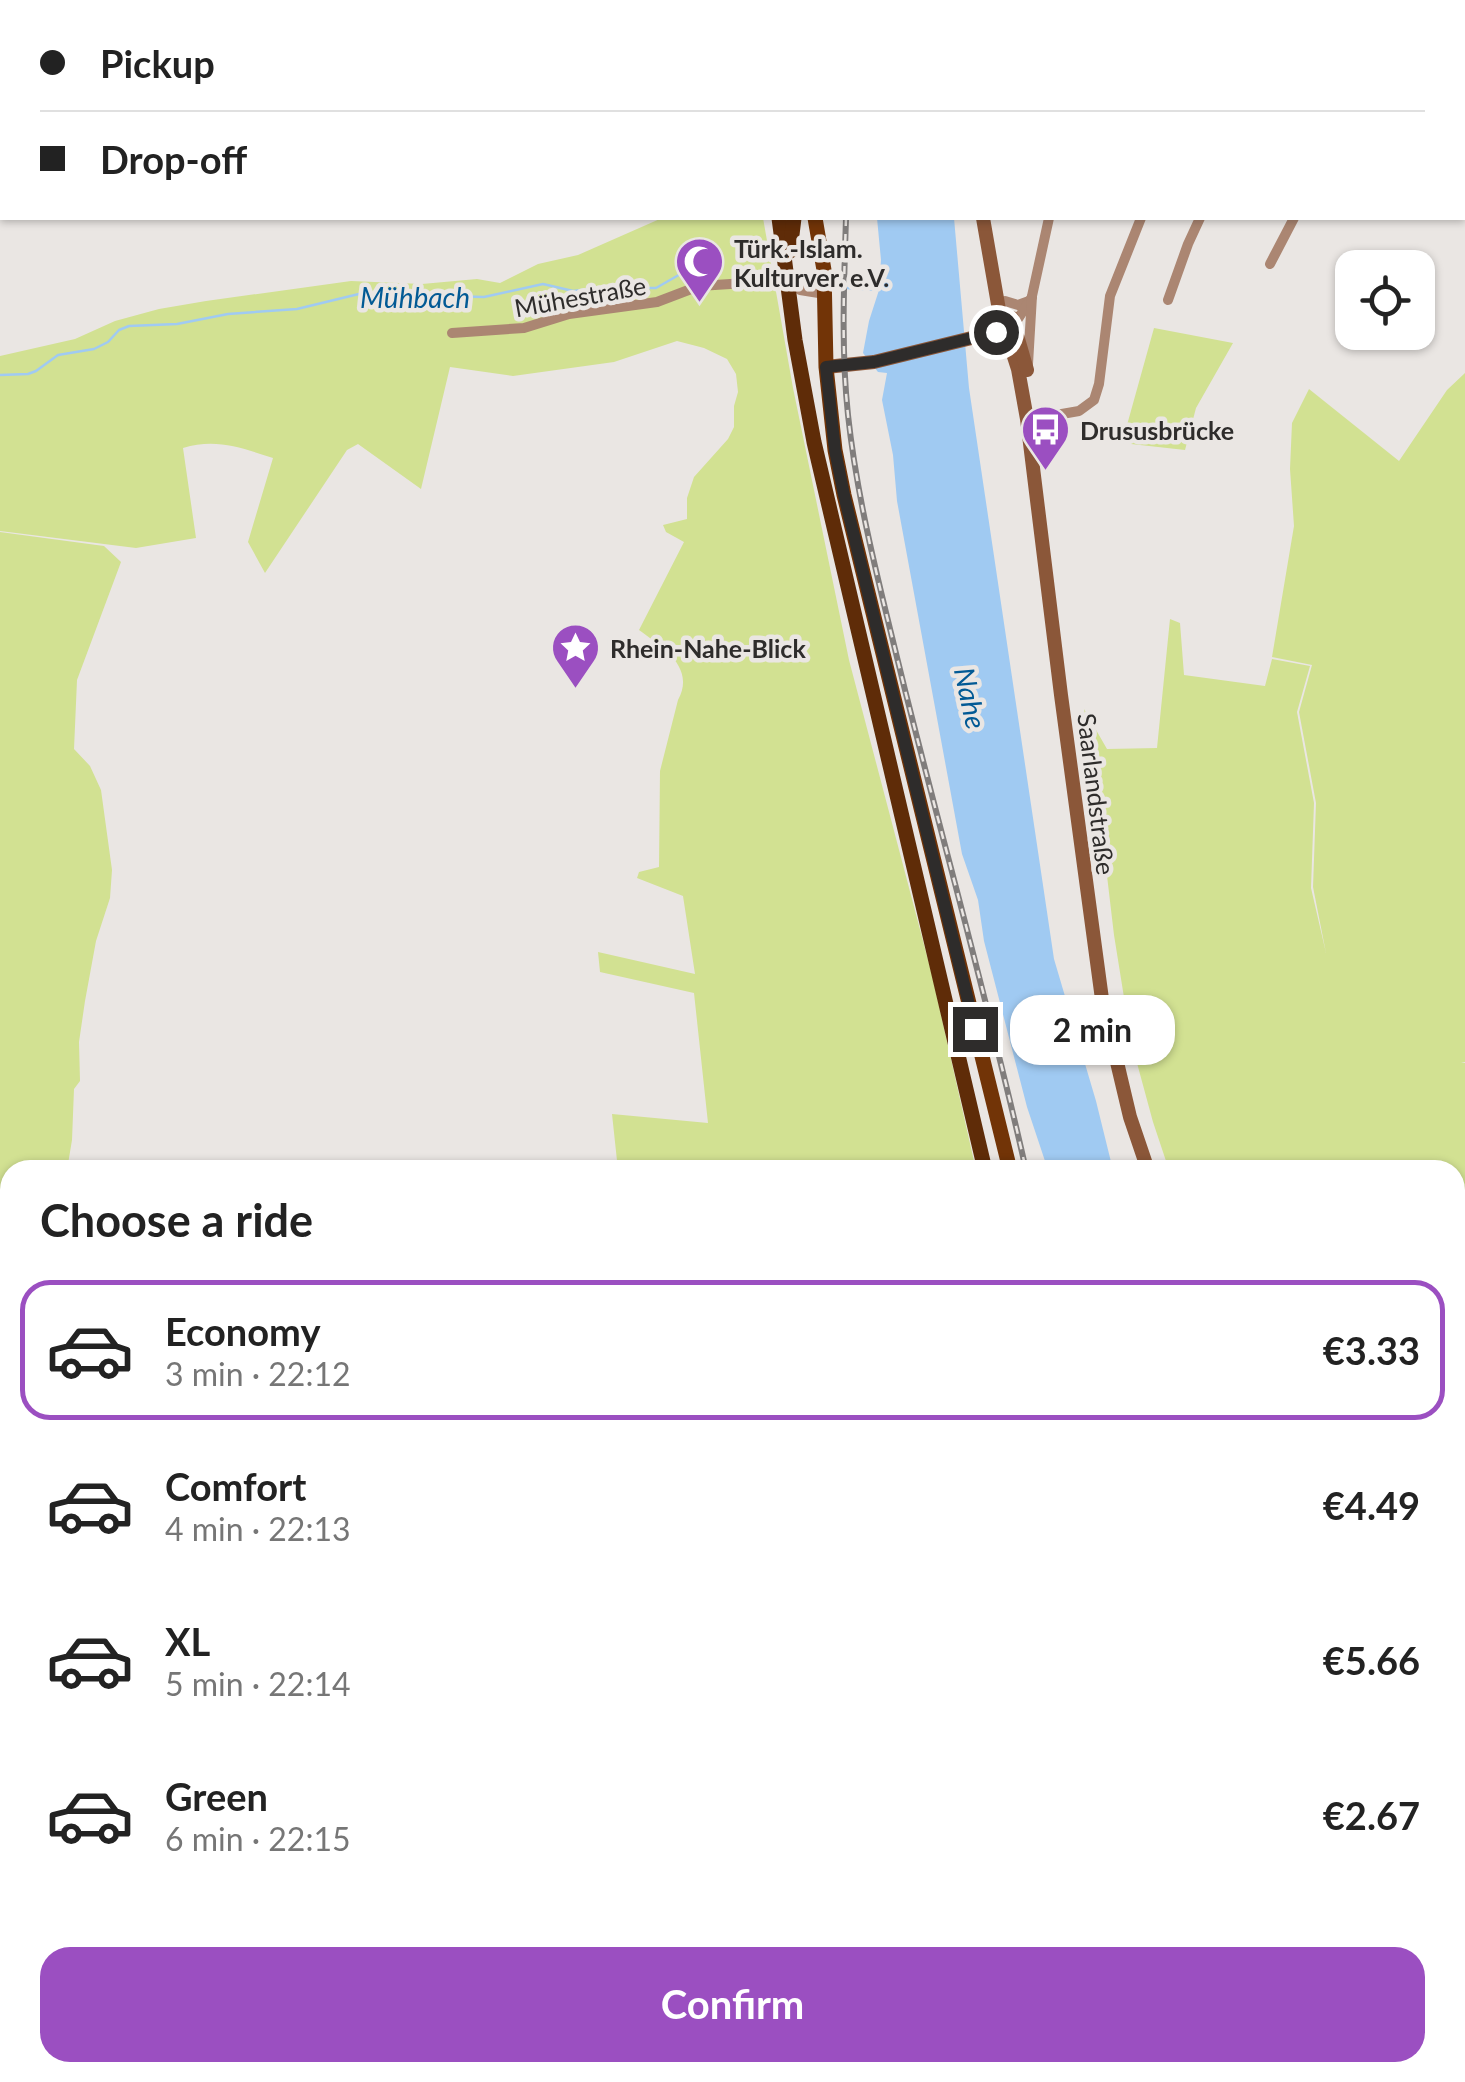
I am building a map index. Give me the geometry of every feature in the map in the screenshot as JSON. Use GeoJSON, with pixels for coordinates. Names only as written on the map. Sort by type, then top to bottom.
{"type":"FeatureCollection","features":[{"type":"Feature","properties":{"kind":"highway"},"geometry":{"type":"LineString","coordinates":[[779,220],[797,355],[814,442],[983,1160]]}},
{"type":"Feature","properties":{"kind":"highway"},"geometry":{"type":"LineString","coordinates":[[786,275],[794,220]]}},
{"type":"Feature","properties":{"kind":"main road"},"geometry":{"type":"LineString","coordinates":[[815,220],[824,270],[826,367],[844,495],[1008,1160]]}},
{"type":"Feature","properties":{"kind":"main road"},"geometry":{"type":"LineString","coordinates":[[983,220],[991,267],[1010,327]]}},
{"type":"Feature","properties":{"kind":"main road"},"geometry":{"type":"LineString","coordinates":[[991,267],[1005,301],[1010,327]]}},
{"type":"Feature","properties":{"kind":"main road"},"geometry":{"type":"LineString","coordinates":[[826,367],[874,362],[1010,327]]}},
{"type":"Feature","properties":{"kind":"main road","name":"Saarlandstraße"},"geometry":{"type":"LineString","coordinates":[[1010,327],[1028,372],[1027,419]]}},
{"type":"Feature","properties":{"kind":"main road","name":"Saarlandstraße"},"geometry":{"type":"LineString","coordinates":[[1010,327],[1027,419],[1102,999],[1130,1118],[1145,1160]]}},
{"type":"Feature","properties":{"kind":"street"},"geometry":{"type":"LineString","coordinates":[[1028,372],[1031,298],[1049,220]]}},
{"type":"Feature","properties":{"kind":"street"},"geometry":{"type":"LineString","coordinates":[[1056,415],[1079,411],[1094,400],[1110,296],[1140,220]]}},
{"type":"Feature","properties":{"kind":"street"},"geometry":{"type":"LineString","coordinates":[[1168,300],[1199,220]]}},
{"type":"Feature","properties":{"kind":"street"},"geometry":{"type":"LineString","coordinates":[[1270,264],[1293,220]]}},
{"type":"Feature","properties":{"kind":"street","name":"Mühestraße"},"geometry":{"type":"LineString","coordinates":[[452,333],[524,328],[569,314],[657,302],[700,286],[771,285]]}},
{"type":"Feature","properties":{"kind":"street"},"geometry":{"type":"LineString","coordinates":[[800,290],[825,294]]}},
{"type":"Feature","properties":{"kind":"street"},"geometry":{"type":"LineString","coordinates":[[1005,301],[1018,305],[1031,298]]}},
{"type":"Feature","properties":{"kind":"street"},"geometry":{"type":"LineString","coordinates":[[1010,327],[1031,298]]}},
{"type":"Feature","properties":{"kind":"street"},"geometry":{"type":"LineString","coordinates":[[1010,327],[1027,323],[1032,314]]}},
{"type":"Feature","properties":{"kind":"green space"},"geometry":{"type":"Polygon","coordinates":[[[657,220],[763,220],[849,660],[932,975],[974,1160],[617,1160],[612,1114],[708,1123],[694,993],[600,972],[598,952],[695,974],[683,896],[637,878],[639,872],[659,867],[660,771],[683,678],[674,659],[639,630],[684,542],[666,532],[663,525],[687,519],[687,498],[694,477],[734,427],[738,392],[736,374],[727,359],[677,341],[614,362],[513,376],[450,367],[421,489],[358,444],[347,450],[265,573],[248,542],[273,458],[229,446],[183,448],[196,538],[136,548],[0,531],[0,356],[75,339],[115,321],[159,309],[351,281],[422,284],[477,279],[500,283],[538,264],[578,255],[657,220]]]}},
{"type":"Feature","properties":{"kind":"green space"},"geometry":{"type":"Polygon","coordinates":[[[1154,328],[1233,343],[1196,408],[1185,450],[1122,443],[1154,328]]]}},
{"type":"Feature","properties":{"kind":"green space"},"geometry":{"type":"Polygon","coordinates":[[[1465,373],[1465,1062],[1461,1062],[1465,1063],[1465,1160],[1166,1160],[1131,1041],[1084,709],[1107,749],[1157,748],[1170,619],[1180,623],[1184,675],[1265,686],[1272,659],[1310,666],[1297,712],[1314,803],[1311,888],[1326,953],[1313,887],[1316,803],[1299,712],[1312,665],[1272,657],[1294,526],[1292,423],[1309,389],[1399,461],[1447,390],[1465,373]]]}},
{"type":"Feature","properties":{"kind":"green space"},"geometry":{"type":"Polygon","coordinates":[[[0,532],[104,546],[121,562],[77,680],[74,749],[90,766],[101,790],[112,870],[110,898],[96,941],[85,1001],[79,1042],[80,1081],[74,1089],[69,1160],[0,1160],[0,532]]]}},
{"type":"Feature","properties":{"kind":"water","name":"Nahe"},"geometry":{"type":"Polygon","coordinates":[[[877,220],[954,220],[969,388],[1054,959],[1111,1160],[1045,1160],[984,941],[978,900],[962,854],[897,501],[882,400],[887,373],[878,372],[863,353],[879,290],[877,220]]]}},
{"type":"Feature","properties":{"kind":"waterway","name":"Mühbach"},"geometry":{"type":"LineString","coordinates":[[0,375],[28,374],[58,355],[94,349],[129,326],[297,309],[363,293],[400,302],[446,296],[484,297],[543,284],[573,291],[656,288],[691,268],[716,267]]}},
{"type":"Feature","properties":{"kind":"waterway","name":"Mühbach"},"geometry":{"type":"LineString","coordinates":[[846,288],[880,290]]}},
{"type":"Feature","properties":{"kind":"railway"},"geometry":{"type":"LineString","coordinates":[[846,220],[844,366],[858,484],[888,622],[1024,1160]]}},
{"type":"Feature","properties":{"kind":"place","name":"Türk.-Islam. Kulturver. e.V."},"geometry":{"type":"Point","coordinates":[699,304]}},
{"type":"Feature","properties":{"kind":"place","name":"Drususbrücke"},"geometry":{"type":"Point","coordinates":[1045,472]}},
{"type":"Feature","properties":{"kind":"place","name":"Rhein-Nahe-Blick"},"geometry":{"type":"Point","coordinates":[575,690]}},
{"type":"Feature","properties":{"kind":"route"},"geometry":{"type":"LineString","coordinates":[[975,1029],[844,495],[826,367],[874,362],[996,332]]}}]}
